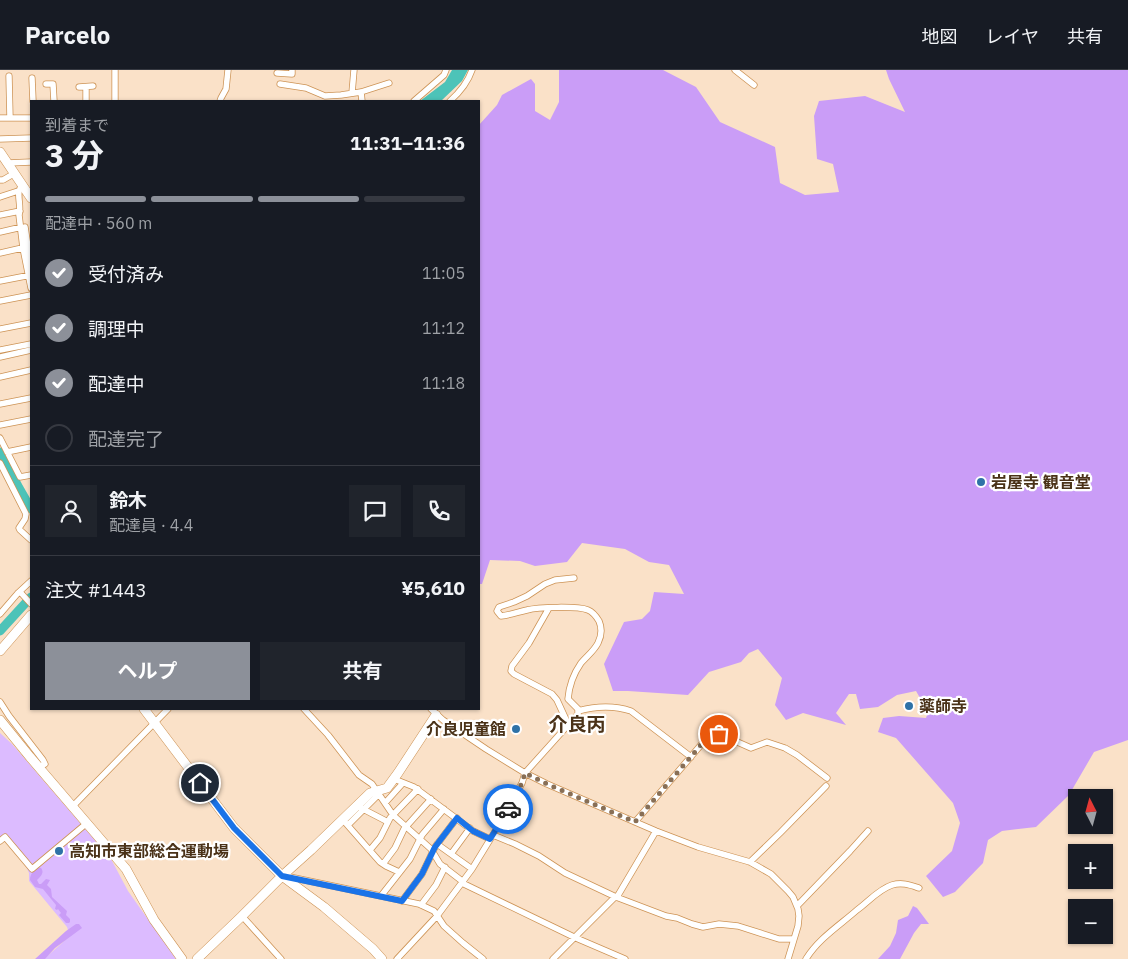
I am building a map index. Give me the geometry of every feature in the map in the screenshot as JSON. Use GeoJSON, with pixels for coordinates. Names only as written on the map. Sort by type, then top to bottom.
{"type":"FeatureCollection","features":[{"type":"Feature","properties":{"kind":"street"},"geometry":{"type":"LineString","coordinates":[[115,70],[115,100]]}},
{"type":"Feature","properties":{"kind":"street"},"geometry":{"type":"LineString","coordinates":[[220,100],[226,89],[228,70]]}},
{"type":"Feature","properties":{"kind":"street"},"geometry":{"type":"LineString","coordinates":[[277,73],[292,74],[292,70]]}},
{"type":"Feature","properties":{"kind":"street"},"geometry":{"type":"LineString","coordinates":[[352,93],[354,70]]}},
{"type":"Feature","properties":{"kind":"street"},"geometry":{"type":"LineString","coordinates":[[415,100],[444,75],[446,70]]}},
{"type":"Feature","properties":{"kind":"street"},"geometry":{"type":"LineString","coordinates":[[451,100],[462,88],[472,70]]}},
{"type":"Feature","properties":{"kind":"street"},"geometry":{"type":"LineString","coordinates":[[735,70],[754,85]]}},
{"type":"Feature","properties":{"kind":"street"},"geometry":{"type":"LineString","coordinates":[[9,76],[10,118]]}},
{"type":"Feature","properties":{"kind":"street"},"geometry":{"type":"LineString","coordinates":[[32,78],[33,100]]}},
{"type":"Feature","properties":{"kind":"street"},"geometry":{"type":"LineString","coordinates":[[280,84],[306,88],[323,98],[361,92],[389,83]]}},
{"type":"Feature","properties":{"kind":"street"},"geometry":{"type":"LineString","coordinates":[[46,84],[53,84],[54,100]]}},
{"type":"Feature","properties":{"kind":"street"},"geometry":{"type":"LineString","coordinates":[[86,100],[82,87],[93,86]]}},
{"type":"Feature","properties":{"kind":"street"},"geometry":{"type":"LineString","coordinates":[[361,92],[362,100]]}},
{"type":"Feature","properties":{"kind":"street"},"geometry":{"type":"LineString","coordinates":[[0,118],[30,118]]}},
{"type":"Feature","properties":{"kind":"street"},"geometry":{"type":"LineString","coordinates":[[0,139],[30,138]]}},
{"type":"Feature","properties":{"kind":"street"},"geometry":{"type":"LineString","coordinates":[[0,152],[24,188],[19,215],[30,262]]}},
{"type":"Feature","properties":{"kind":"street"},"geometry":{"type":"LineString","coordinates":[[8,163],[30,162]]}},
{"type":"Feature","properties":{"kind":"street"},"geometry":{"type":"LineString","coordinates":[[0,180],[15,173]]}},
{"type":"Feature","properties":{"kind":"street"},"geometry":{"type":"LineString","coordinates":[[0,197],[24,188]]}},
{"type":"Feature","properties":{"kind":"street"},"geometry":{"type":"LineString","coordinates":[[0,215],[20,211]]}},
{"type":"Feature","properties":{"kind":"street"},"geometry":{"type":"LineString","coordinates":[[0,232],[23,227]]}},
{"type":"Feature","properties":{"kind":"street"},"geometry":{"type":"LineString","coordinates":[[0,253],[27,247]]}},
{"type":"Feature","properties":{"kind":"street"},"geometry":{"type":"LineString","coordinates":[[0,281],[30,275],[27,247]]}},
{"type":"Feature","properties":{"kind":"street"},"geometry":{"type":"LineString","coordinates":[[0,301],[30,295]]}},
{"type":"Feature","properties":{"kind":"street"},"geometry":{"type":"LineString","coordinates":[[0,329],[30,323]]}},
{"type":"Feature","properties":{"kind":"street"},"geometry":{"type":"LineString","coordinates":[[0,350],[30,344]]}},
{"type":"Feature","properties":{"kind":"street"},"geometry":{"type":"LineString","coordinates":[[0,357],[30,350]]}},
{"type":"Feature","properties":{"kind":"street"},"geometry":{"type":"LineString","coordinates":[[0,377],[30,370]]}},
{"type":"Feature","properties":{"kind":"street"},"geometry":{"type":"LineString","coordinates":[[0,404],[30,398]]}},
{"type":"Feature","properties":{"kind":"street"},"geometry":{"type":"LineString","coordinates":[[0,425],[30,419]]}},
{"type":"Feature","properties":{"kind":"street"},"geometry":{"type":"LineString","coordinates":[[0,438],[20,477],[30,475]]}},
{"type":"Feature","properties":{"kind":"street"},"geometry":{"type":"LineString","coordinates":[[7,452],[30,447]]}},
{"type":"Feature","properties":{"kind":"street"},"geometry":{"type":"LineString","coordinates":[[0,463],[26,514],[20,530],[30,539]]}},
{"type":"Feature","properties":{"kind":"street"},"geometry":{"type":"LineString","coordinates":[[574,578],[555,580],[545,584],[526,596],[499,607],[497,611],[501,616],[528,609],[576,607],[591,611],[596,616],[601,624],[601,635],[598,643],[580,665],[568,692],[568,699],[578,710]]}},
{"type":"Feature","properties":{"kind":"street"},"geometry":{"type":"LineString","coordinates":[[1,611],[30,582]]}},
{"type":"Feature","properties":{"kind":"street"},"geometry":{"type":"LineString","coordinates":[[20,593],[30,603]]}},
{"type":"Feature","properties":{"kind":"street"},"geometry":{"type":"LineString","coordinates":[[549,608],[512,666],[511,671],[552,694],[557,700],[568,724]]}},
{"type":"Feature","properties":{"kind":"street"},"geometry":{"type":"LineString","coordinates":[[0,651],[30,616]]}},
{"type":"Feature","properties":{"kind":"street"},"geometry":{"type":"LineString","coordinates":[[0,702],[43,760],[45,764],[39,767]]}},
{"type":"Feature","properties":{"kind":"street"},"geometry":{"type":"LineString","coordinates":[[578,710],[591,707],[621,707],[631,711],[690,758]]}},
{"type":"Feature","properties":{"kind":"street"},"geometry":{"type":"LineString","coordinates":[[145,710],[234,828],[282,876],[324,907],[382,959]]}},
{"type":"Feature","properties":{"kind":"street"},"geometry":{"type":"LineString","coordinates":[[73,806],[167,710]]}},
{"type":"Feature","properties":{"kind":"street"},"geometry":{"type":"LineString","coordinates":[[305,710],[328,735],[358,775],[372,784],[393,815],[420,838],[432,851],[440,864],[464,884],[625,959]]}},
{"type":"Feature","properties":{"kind":"street"},"geometry":{"type":"LineString","coordinates":[[397,959],[438,916],[472,869],[492,837],[522,783],[525,773],[578,714],[578,710]]}},
{"type":"Feature","properties":{"kind":"street"},"geometry":{"type":"LineString","coordinates":[[197,959],[282,876],[345,823],[360,808],[370,793],[387,788],[434,712],[486,749],[547,784],[656,831],[750,862],[771,874],[788,891],[797,906],[798,926],[788,959]]}},
{"type":"Feature","properties":{"kind":"street"},"geometry":{"type":"LineString","coordinates":[[0,720],[126,869],[154,920],[182,959]]}},
{"type":"Feature","properties":{"kind":"street"},"geometry":{"type":"LineString","coordinates":[[635,822],[712,732],[751,748],[767,742],[785,748],[827,778]]}},
{"type":"Feature","properties":{"kind":"street"},"geometry":{"type":"LineString","coordinates":[[394,779],[418,789],[470,828],[515,844],[566,873],[616,898],[703,927],[719,924],[738,926],[779,939],[794,939]]}},
{"type":"Feature","properties":{"kind":"street"},"geometry":{"type":"LineString","coordinates":[[385,803],[403,783]]}},
{"type":"Feature","properties":{"kind":"street"},"geometry":{"type":"LineString","coordinates":[[750,862],[826,786]]}},
{"type":"Feature","properties":{"kind":"street"},"geometry":{"type":"LineString","coordinates":[[370,850],[380,838],[393,815],[418,789]]}},
{"type":"Feature","properties":{"kind":"street"},"geometry":{"type":"LineString","coordinates":[[383,864],[395,848],[406,826],[431,799]]}},
{"type":"Feature","properties":{"kind":"street"},"geometry":{"type":"LineString","coordinates":[[360,808],[388,822]]}},
{"type":"Feature","properties":{"kind":"street"},"geometry":{"type":"LineString","coordinates":[[382,896],[410,859],[420,838],[444,809]]}},
{"type":"Feature","properties":{"kind":"street"},"geometry":{"type":"LineString","coordinates":[[402,901],[422,874],[432,851],[457,818]]}},
{"type":"Feature","properties":{"kind":"street"},"geometry":{"type":"LineString","coordinates":[[0,841],[5,836],[32,869],[87,823]]}},
{"type":"Feature","properties":{"kind":"street"},"geometry":{"type":"LineString","coordinates":[[345,823],[383,864],[400,872]]}},
{"type":"Feature","properties":{"kind":"street"},"geometry":{"type":"LineString","coordinates":[[451,854],[470,828]]}},
{"type":"Feature","properties":{"kind":"street"},"geometry":{"type":"LineString","coordinates":[[553,959],[616,898],[656,831]]}},
{"type":"Feature","properties":{"kind":"street"},"geometry":{"type":"LineString","coordinates":[[797,906],[868,832]]}},
{"type":"Feature","properties":{"kind":"street"},"geometry":{"type":"LineString","coordinates":[[437,844],[472,869]]}},
{"type":"Feature","properties":{"kind":"street"},"geometry":{"type":"LineString","coordinates":[[421,905],[436,885],[445,867]]}},
{"type":"Feature","properties":{"kind":"street"},"geometry":{"type":"LineString","coordinates":[[282,876],[421,905],[434,911],[444,926],[483,959]]}},
{"type":"Feature","properties":{"kind":"street"},"geometry":{"type":"LineString","coordinates":[[806,959],[830,932],[877,894],[892,885],[903,884],[919,888]]}},
{"type":"Feature","properties":{"kind":"street"},"geometry":{"type":"LineString","coordinates":[[242,916],[281,959]]}},
{"type":"Feature","properties":{"kind":"shaded area"},"geometry":{"type":"Polygon","coordinates":[[[559,70],[663,70],[696,87],[720,122],[775,147],[780,183],[805,195],[839,192],[833,164],[817,159],[814,116],[819,101],[865,96],[905,112],[886,70],[1128,70],[1128,740],[1094,752],[1072,789],[1068,789],[1068,796],[1036,827],[1002,831],[988,840],[983,863],[955,892],[943,897],[926,876],[952,851],[960,823],[953,803],[896,738],[878,732],[883,718],[899,716],[926,718],[928,712],[916,691],[897,695],[878,707],[860,709],[856,694],[849,694],[836,713],[846,725],[803,713],[786,720],[775,705],[782,678],[758,649],[749,653],[741,662],[709,672],[688,695],[613,691],[604,664],[624,622],[642,619],[650,611],[654,592],[684,594],[669,565],[649,562],[625,549],[582,543],[567,562],[535,566],[520,561],[490,560],[482,584],[480,584],[480,124],[497,105],[502,95],[531,79],[535,84],[535,111],[550,120],[559,102],[559,70]]]}},
{"type":"Feature","properties":{"kind":"shaded area","name":"高知市東部総合運動場"},"geometry":{"type":"Polygon","coordinates":[[[0,733],[12,744],[111,859],[128,891],[176,959],[44,959],[70,936],[67,927],[29,881],[29,873],[25,864],[5,840],[0,844],[0,733]]]}},
{"type":"Feature","properties":{"kind":"shaded area"},"geometry":{"type":"Polygon","coordinates":[[[38,867],[41,868],[42,872],[42,875],[37,880],[39,884],[46,879],[50,880],[47,885],[51,889],[52,897],[67,911],[66,915],[70,919],[69,923],[66,923],[59,915],[61,913],[58,909],[55,909],[56,905],[43,889],[35,887],[30,880],[32,872],[38,867]]]}},
{"type":"Feature","properties":{"kind":"shaded area"},"geometry":{"type":"Polygon","coordinates":[[[913,906],[917,908],[929,924],[921,924],[900,959],[878,959],[890,946],[896,933],[898,920],[908,916],[913,906]]]}},
{"type":"Feature","properties":{"kind":"shaded area"},"geometry":{"type":"Polygon","coordinates":[[[79,924],[82,928],[55,948],[45,959],[35,959],[66,931],[79,924]]]}},
{"type":"Feature","properties":{"kind":"water"},"geometry":{"type":"Polygon","coordinates":[[[452,70],[468,70],[462,81],[442,100],[421,100],[445,82],[452,70]]]}},
{"type":"Feature","properties":{"kind":"waterway"},"geometry":{"type":"LineString","coordinates":[[0,353],[24,348]]}},
{"type":"Feature","properties":{"kind":"waterway"},"geometry":{"type":"LineString","coordinates":[[0,452],[30,507]]}},
{"type":"Feature","properties":{"kind":"waterway"},"geometry":{"type":"LineString","coordinates":[[0,631],[30,598]]}},
{"type":"Feature","properties":{"kind":"way so far"},"geometry":{"type":"LineString","coordinates":[[508,809],[522,783],[525,773],[635,822],[712,732],[719,734]]}},
{"type":"Feature","properties":{"kind":"place","name":"岩屋寺 観音堂"},"geometry":{"type":"Point","coordinates":[981,482]}},
{"type":"Feature","properties":{"kind":"place","name":"薬師寺"},"geometry":{"type":"Point","coordinates":[909,706]}},
{"type":"Feature","properties":{"kind":"place","name":"介良児童館"},"geometry":{"type":"Point","coordinates":[516,729]}},
{"type":"Feature","properties":{"kind":"place","name":"高知市東部総合運動場"},"geometry":{"type":"Point","coordinates":[59,851]}},
{"type":"Feature","properties":{"kind":"district","name":"介良丙"},"geometry":{"type":"Point","coordinates":[577,724]}},
{"type":"Feature","properties":{"kind":"route"},"geometry":{"type":"LineString","coordinates":[[200,783],[234,828],[282,876],[402,901],[422,874],[435,847],[457,818],[473,831],[490,839],[508,809]]}}]}
